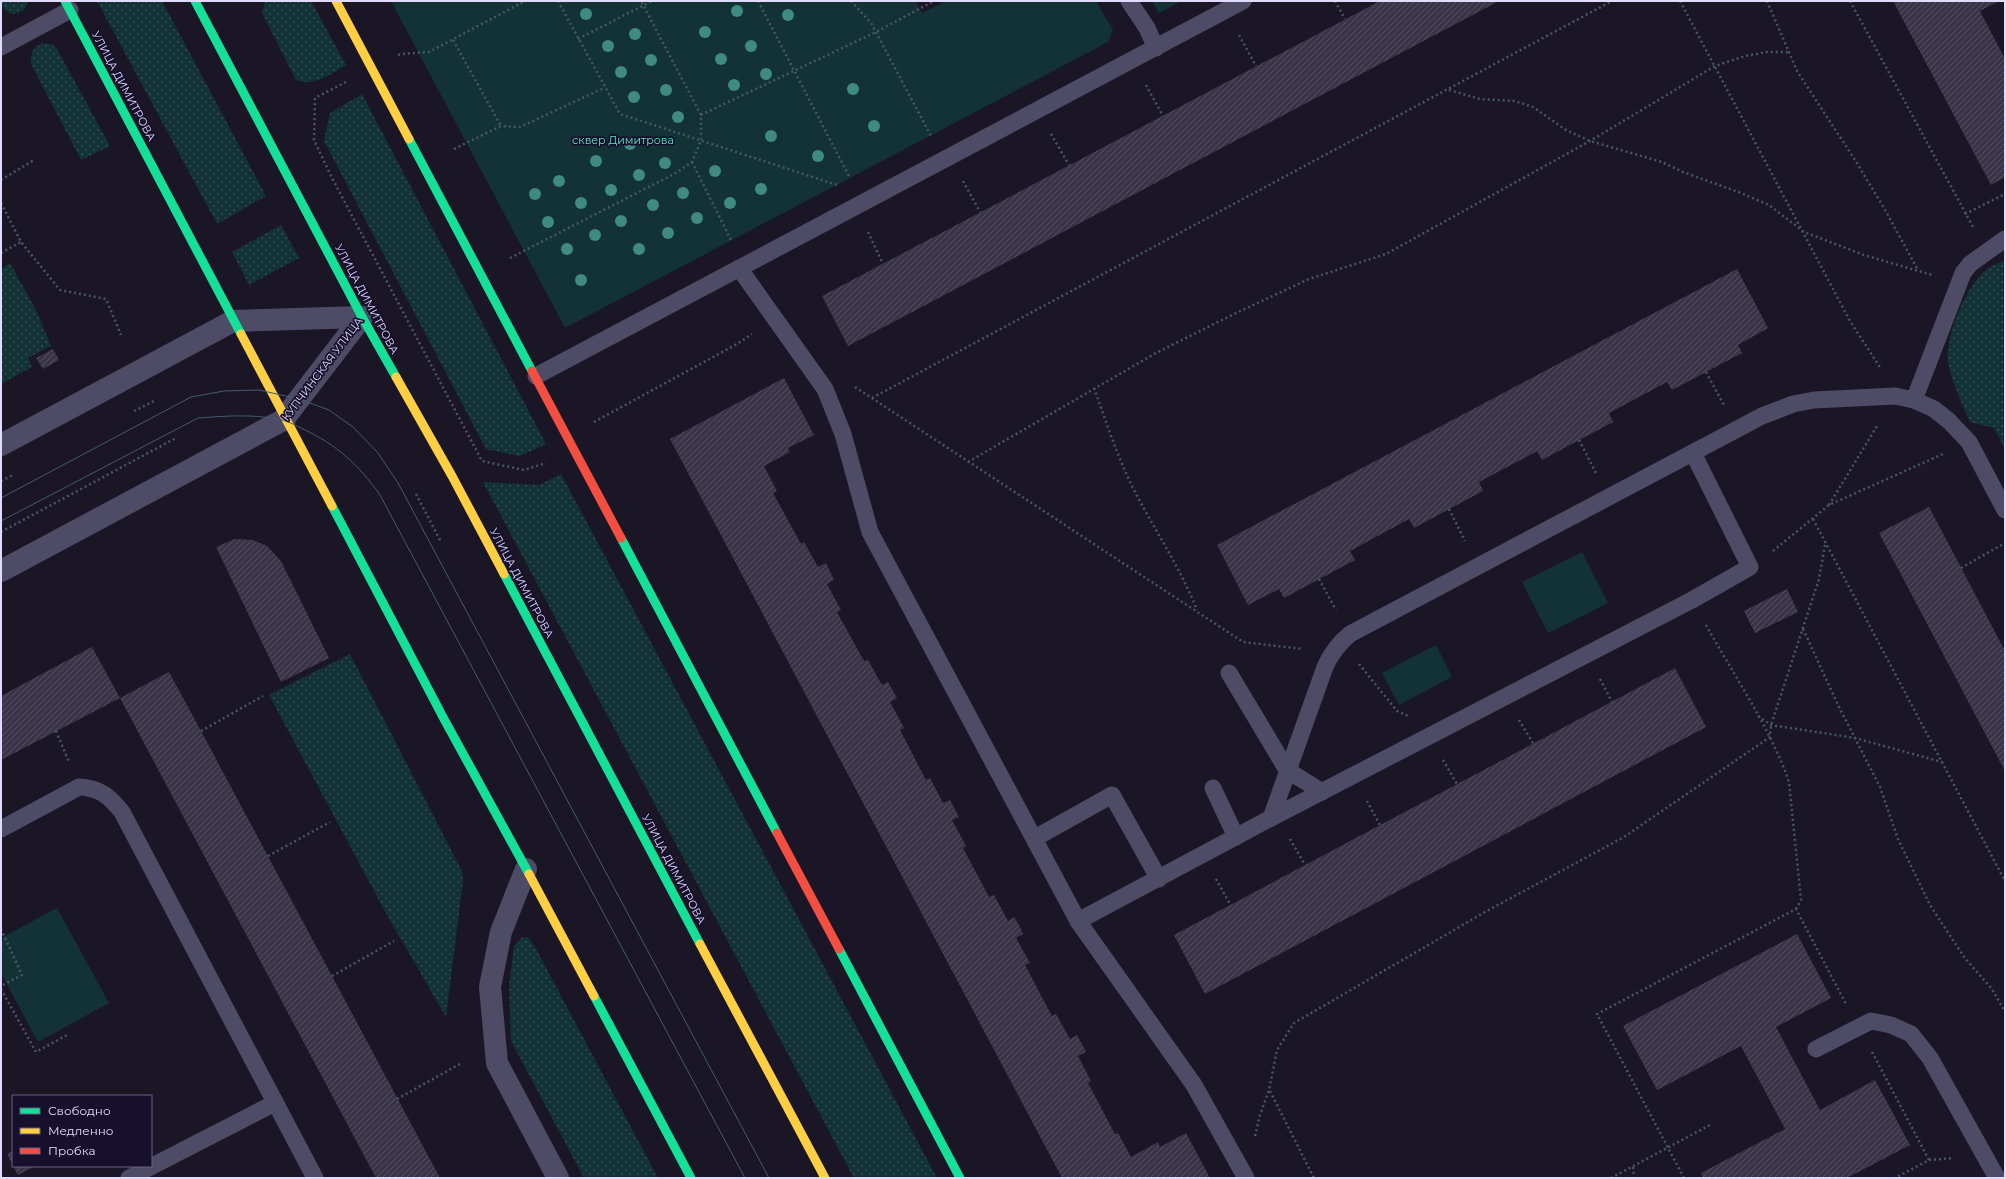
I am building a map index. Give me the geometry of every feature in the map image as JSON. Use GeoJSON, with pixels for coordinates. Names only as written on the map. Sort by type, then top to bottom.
{"type":"FeatureCollection","features":[{"type":"Feature","properties":{"kind":"street","name":"УЛИЦА ДИМИТРОВА"},"geometry":{"type":"LineString","coordinates":[[195,1],[362,317],[452,476],[825,1178]]}},
{"type":"Feature","properties":{"kind":"street"},"geometry":{"type":"LineString","coordinates":[[336,1],[960,1178]]}},
{"type":"Feature","properties":{"kind":"street","name":"УЛИЦА ДИМИТРОВА"},"geometry":{"type":"LineString","coordinates":[[68,6],[285,420],[691,1178]]}},
{"type":"Feature","properties":{"kind":"street","name":"КУПЧИНСКАЯ УЛИЦА"},"geometry":{"type":"LineString","coordinates":[[1,445],[233,321],[362,317]]}},
{"type":"Feature","properties":{"kind":"street","name":"КУПЧИНСКАЯ УЛИЦА"},"geometry":{"type":"LineString","coordinates":[[1,572],[285,420],[283,420],[362,317]]}},
{"type":"Feature","properties":{"kind":"street"},"geometry":{"type":"LineString","coordinates":[[526,869],[501,932],[490,987],[496,1062],[558,1178]]}},
{"type":"Feature","properties":{"kind":"lane"},"geometry":{"type":"LineString","coordinates":[[1129,1],[1147,28],[1156,48]]}},
{"type":"Feature","properties":{"kind":"lane"},"geometry":{"type":"LineString","coordinates":[[536,376],[1243,1]]}},
{"type":"Feature","properties":{"kind":"lane"},"geometry":{"type":"LineString","coordinates":[[1,47],[68,6]]}},
{"type":"Feature","properties":{"kind":"lane"},"geometry":{"type":"LineString","coordinates":[[1914,400],[1958,284],[1970,264],[2005,239]]}},
{"type":"Feature","properties":{"kind":"lane"},"geometry":{"type":"LineString","coordinates":[[739,268],[825,389],[843,434],[870,532],[1035,838],[1078,921],[1194,1085],[1244,1173]]}},
{"type":"Feature","properties":{"kind":"lane"},"geometry":{"type":"LineString","coordinates":[[1271,818],[1287,770],[1340,643],[1478,566],[1762,416],[1793,404],[1807,401],[1864,396],[1895,396],[1914,400],[1939,413],[1969,442],[2005,510]]}},
{"type":"Feature","properties":{"kind":"lane"},"geometry":{"type":"LineString","coordinates":[[1078,921],[1159,880],[1271,818],[1692,600],[1750,567],[1693,453]]}},
{"type":"Feature","properties":{"kind":"lane"},"geometry":{"type":"LineString","coordinates":[[1229,673],[1287,770],[1322,792]]}},
{"type":"Feature","properties":{"kind":"lane"},"geometry":{"type":"LineString","coordinates":[[1,829],[79,787],[92,787],[109,797],[122,812],[315,1178]]}},
{"type":"Feature","properties":{"kind":"lane"},"geometry":{"type":"LineString","coordinates":[[1213,788],[1236,837]]}},
{"type":"Feature","properties":{"kind":"lane"},"geometry":{"type":"LineString","coordinates":[[1035,838],[1112,794],[1159,880]]}},
{"type":"Feature","properties":{"kind":"lane"},"geometry":{"type":"LineString","coordinates":[[1816,1049],[1870,1021],[1890,1025],[1911,1034],[1922,1046],[1997,1178]]}},
{"type":"Feature","properties":{"kind":"lane"},"geometry":{"type":"LineString","coordinates":[[152,1166],[276,1103]]}},
{"type":"Feature","properties":{"kind":"lane"},"geometry":{"type":"LineString","coordinates":[[129,1178],[151,1167]]}},
{"type":"Feature","properties":{"kind":"path"},"geometry":{"type":"LineString","coordinates":[[525,1],[429,52],[402,54],[315,98],[314,140],[332,178],[482,461],[524,470],[550,462]]}},
{"type":"Feature","properties":{"kind":"path"},"geometry":{"type":"LineString","coordinates":[[558,1],[604,88],[620,114],[838,186]]}},
{"type":"Feature","properties":{"kind":"path"},"geometry":{"type":"LineString","coordinates":[[510,258],[676,173],[692,162],[701,140],[701,115],[641,1]]}},
{"type":"Feature","properties":{"kind":"path"},"geometry":{"type":"LineString","coordinates":[[578,39],[652,1]]}},
{"type":"Feature","properties":{"kind":"path"},"geometry":{"type":"LineString","coordinates":[[758,1],[853,184]]}},
{"type":"Feature","properties":{"kind":"path"},"geometry":{"type":"LineString","coordinates":[[851,1],[871,23],[934,142]]}},
{"type":"Feature","properties":{"kind":"path"},"geometry":{"type":"LineString","coordinates":[[701,115],[876,32],[934,1]]}},
{"type":"Feature","properties":{"kind":"path"},"geometry":{"type":"LineString","coordinates":[[1335,1],[1345,19]]}},
{"type":"Feature","properties":{"kind":"path"},"geometry":{"type":"LineString","coordinates":[[872,398],[1612,1]]}},
{"type":"Feature","properties":{"kind":"path"},"geometry":{"type":"LineString","coordinates":[[1680,1],[1850,321],[1885,374],[1895,396],[1829,505]]}},
{"type":"Feature","properties":{"kind":"path"},"geometry":{"type":"LineString","coordinates":[[1767,1],[1797,71],[1884,208],[1918,271]]}},
{"type":"Feature","properties":{"kind":"path"},"geometry":{"type":"LineString","coordinates":[[1850,1],[1976,233]]}},
{"type":"Feature","properties":{"kind":"path"},"geometry":{"type":"LineString","coordinates":[[453,40],[501,126]]}},
{"type":"Feature","properties":{"kind":"path"},"geometry":{"type":"LineString","coordinates":[[968,462],[1156,353],[1309,279],[1386,254],[1590,141],[1715,66],[1745,56],[1767,52],[1788,52]]}},
{"type":"Feature","properties":{"kind":"path"},"geometry":{"type":"LineString","coordinates":[[454,149],[501,126],[520,127],[604,88]]}},
{"type":"Feature","properties":{"kind":"path"},"geometry":{"type":"LineString","coordinates":[[1449,89],[1480,99],[1515,101],[1532,107],[1566,130],[1590,141],[1662,162],[1683,172],[1769,205],[1804,232],[1864,255],[1958,284]]}},
{"type":"Feature","properties":{"kind":"path"},"geometry":{"type":"LineString","coordinates":[[1,180],[34,160]]}},
{"type":"Feature","properties":{"kind":"path"},"geometry":{"type":"LineString","coordinates":[[692,162],[735,246],[739,268]]}},
{"type":"Feature","properties":{"kind":"path"},"geometry":{"type":"LineString","coordinates":[[1965,214],[2005,194]]}},
{"type":"Feature","properties":{"kind":"path"},"geometry":{"type":"LineString","coordinates":[[1,203],[21,242],[60,290],[106,299],[121,335]]}},
{"type":"Feature","properties":{"kind":"path"},"geometry":{"type":"LineString","coordinates":[[1,253],[21,242]]}},
{"type":"Feature","properties":{"kind":"path"},"geometry":{"type":"LineString","coordinates":[[594,422],[737,344],[775,318]]}},
{"type":"Feature","properties":{"kind":"path"},"geometry":{"type":"LineString","coordinates":[[1706,372],[1738,429]]}},
{"type":"Feature","properties":{"kind":"path"},"geometry":{"type":"LineString","coordinates":[[825,389],[855,386],[968,462],[1198,611],[1243,642],[1340,643]]}},
{"type":"Feature","properties":{"kind":"path"},"geometry":{"type":"LineString","coordinates":[[1094,388],[1117,452],[1133,487],[1177,568],[1198,611]]}},
{"type":"Feature","properties":{"kind":"path"},"geometry":{"type":"LineString","coordinates":[[1,532],[176,438]]}},
{"type":"Feature","properties":{"kind":"path"},"geometry":{"type":"LineString","coordinates":[[1579,440],[1608,497]]}},
{"type":"Feature","properties":{"kind":"path"},"geometry":{"type":"LineString","coordinates":[[1750,567],[1772,552],[1829,505],[1969,442]]}},
{"type":"Feature","properties":{"kind":"path"},"geometry":{"type":"LineString","coordinates":[[416,494],[441,542]]}},
{"type":"Feature","properties":{"kind":"path"},"geometry":{"type":"LineString","coordinates":[[1450,509],[1478,566]]}},
{"type":"Feature","properties":{"kind":"path"},"geometry":{"type":"LineString","coordinates":[[1813,519],[1825,545],[2005,881]]}},
{"type":"Feature","properties":{"kind":"path"},"geometry":{"type":"LineString","coordinates":[[1960,568],[2005,543]]}},
{"type":"Feature","properties":{"kind":"path"},"geometry":{"type":"LineString","coordinates":[[1770,738],[1770,725],[1819,579],[1825,545]]}},
{"type":"Feature","properties":{"kind":"path"},"geometry":{"type":"LineString","coordinates":[[1319,579],[1340,643],[1397,711],[1441,730]]}},
{"type":"Feature","properties":{"kind":"path"},"geometry":{"type":"LineString","coordinates":[[1684,1178],[1597,1014],[1796,909],[1801,900],[1789,782],[1784,766],[1770,738],[1692,600]]}},
{"type":"Feature","properties":{"kind":"path"},"geometry":{"type":"LineString","coordinates":[[1803,629],[1880,787],[1898,839],[1930,905],[1964,957],[1992,989],[2005,1012]]}},
{"type":"Feature","properties":{"kind":"path"},"geometry":{"type":"LineString","coordinates":[[201,731],[263,696]]}},
{"type":"Feature","properties":{"kind":"path"},"geometry":{"type":"LineString","coordinates":[[1756,715],[1770,725],[1855,738],[1943,763]]}},
{"type":"Feature","properties":{"kind":"path"},"geometry":{"type":"LineString","coordinates":[[56,731],[79,787]]}},
{"type":"Feature","properties":{"kind":"path"},"geometry":{"type":"LineString","coordinates":[[1244,1173],[1252,1149],[1260,1115],[1269,1090],[1277,1050],[1294,1023],[1485,912],[1624,837],[1770,738]]}},
{"type":"Feature","properties":{"kind":"path"},"geometry":{"type":"LineString","coordinates":[[268,856],[330,822]]}},
{"type":"Feature","properties":{"kind":"path"},"geometry":{"type":"LineString","coordinates":[[1796,909],[1929,1160],[1895,1178]]}},
{"type":"Feature","properties":{"kind":"path"},"geometry":{"type":"LineString","coordinates":[[1,929],[22,975],[1,988],[36,1052],[69,1034]]}},
{"type":"Feature","properties":{"kind":"path"},"geometry":{"type":"LineString","coordinates":[[332,976],[394,942]]}},
{"type":"Feature","properties":{"kind":"path"},"geometry":{"type":"LineString","coordinates":[[398,1099],[460,1064]]}},
{"type":"Feature","properties":{"kind":"path"},"geometry":{"type":"LineString","coordinates":[[1269,1090],[1314,1178]]}},
{"type":"Feature","properties":{"kind":"path"},"geometry":{"type":"LineString","coordinates":[[1611,1178],[1710,1125]]}},
{"type":"Feature","properties":{"kind":"path"},"geometry":{"type":"LineString","coordinates":[[1633,1166],[1634,1178]]}},
{"type":"Feature","properties":{"kind":"green space"},"geometry":{"type":"Polygon","coordinates":[[[1,1],[28,1],[23,10],[12,14],[4,9],[1,1]]]}},
{"type":"Feature","properties":{"kind":"green space"},"geometry":{"type":"Polygon","coordinates":[[[97,1],[162,1],[266,196],[217,224],[97,1]]]}},
{"type":"Feature","properties":{"kind":"green space"},"geometry":{"type":"Polygon","coordinates":[[[265,1],[311,1],[346,65],[328,76],[316,81],[303,82],[296,80],[262,13],[265,1]]]}},
{"type":"Feature","properties":{"kind":"green space","name":"сквер Димитрова"},"geometry":{"type":"Polygon","coordinates":[[[391,1],[916,1],[922,13],[946,1],[1096,1],[1113,30],[1108,42],[565,328],[391,1]]]}},
{"type":"Feature","properties":{"kind":"green space"},"geometry":{"type":"Polygon","coordinates":[[[1152,1],[1181,1],[1159,13],[1152,1]]]}},
{"type":"Feature","properties":{"kind":"green space"},"geometry":{"type":"Polygon","coordinates":[[[43,43],[52,44],[57,49],[110,146],[81,160],[31,64],[33,51],[37,46],[43,43]]]}},
{"type":"Feature","properties":{"kind":"green space"},"geometry":{"type":"Polygon","coordinates":[[[362,94],[546,444],[520,456],[486,449],[324,141],[330,113],[362,94]]]}},
{"type":"Feature","properties":{"kind":"green space"},"geometry":{"type":"Polygon","coordinates":[[[281,225],[299,258],[249,285],[232,252],[281,225]]]}},
{"type":"Feature","properties":{"kind":"green space"},"geometry":{"type":"Polygon","coordinates":[[[2005,260],[2005,449],[1994,428],[1970,422],[1949,369],[1948,351],[1953,326],[1958,312],[1971,287],[1986,270],[2005,260]]]}},
{"type":"Feature","properties":{"kind":"green space"},"geometry":{"type":"Polygon","coordinates":[[[10,263],[36,310],[51,346],[28,358],[32,367],[1,384],[1,269],[10,263]]]}},
{"type":"Feature","properties":{"kind":"green space"},"geometry":{"type":"Polygon","coordinates":[[[561,474],[937,1178],[854,1178],[483,482],[539,485],[561,474]]]}},
{"type":"Feature","properties":{"kind":"green space"},"geometry":{"type":"Polygon","coordinates":[[[1582,552],[1608,603],[1548,633],[1522,582],[1582,552]]]}},
{"type":"Feature","properties":{"kind":"green space"},"geometry":{"type":"Polygon","coordinates":[[[1436,645],[1452,677],[1399,705],[1382,673],[1436,645]]]}},
{"type":"Feature","properties":{"kind":"green space"},"geometry":{"type":"Polygon","coordinates":[[[350,654],[462,871],[463,881],[446,1017],[387,915],[269,695],[350,654]]]}},
{"type":"Feature","properties":{"kind":"green space"},"geometry":{"type":"Polygon","coordinates":[[[57,908],[109,1003],[38,1042],[1,973],[1,938],[57,908]]]}},
{"type":"Feature","properties":{"kind":"green space"},"geometry":{"type":"Polygon","coordinates":[[[528,937],[535,947],[658,1178],[584,1178],[511,1041],[509,986],[514,947],[521,938],[528,937]]]}},
{"type":"Feature","properties":{"kind":"building"},"geometry":{"type":"Polygon","coordinates":[[[1380,1],[1499,1],[848,346],[822,296],[1380,1]]]}},
{"type":"Feature","properties":{"kind":"building"},"geometry":{"type":"Polygon","coordinates":[[[1893,1],[1999,1],[1980,11],[2005,59],[2005,177],[1991,185],[1893,1]]]}},
{"type":"Feature","properties":{"kind":"building"},"geometry":{"type":"Polygon","coordinates":[[[1737,269],[1768,328],[1738,345],[1742,353],[1672,390],[1667,382],[1609,413],[1613,422],[1542,460],[1537,451],[1479,482],[1483,491],[1414,528],[1409,519],[1350,551],[1355,560],[1284,598],[1279,589],[1248,605],[1217,545],[1737,269]]]}},
{"type":"Feature","properties":{"kind":"building"},"geometry":{"type":"Polygon","coordinates":[[[53,349],[59,360],[43,369],[36,358],[53,349]]]}},
{"type":"Feature","properties":{"kind":"building"},"geometry":{"type":"Polygon","coordinates":[[[784,378],[814,435],[788,448],[790,452],[764,466],[777,491],[773,493],[801,544],[804,542],[818,567],[826,563],[834,580],[827,584],[841,610],[837,612],[864,661],[868,660],[882,685],[888,682],[897,698],[890,702],[904,728],[900,730],[926,780],[930,778],[943,803],[950,800],[959,817],[952,820],[966,846],[963,848],[989,897],[994,895],[1008,921],[1014,917],[1019,925],[1023,934],[1016,938],[1030,963],[1025,965],[1052,1016],[1056,1014],[1070,1039],[1077,1035],[1086,1052],[1078,1056],[1091,1081],[1088,1083],[1115,1134],[1118,1133],[1131,1157],[1158,1142],[1160,1147],[1186,1133],[1210,1178],[1062,1178],[670,439],[784,378]]]}},
{"type":"Feature","properties":{"kind":"building"},"geometry":{"type":"Polygon","coordinates":[[[1929,507],[2005,651],[2005,771],[1879,533],[1929,507]]]}},
{"type":"Feature","properties":{"kind":"building"},"geometry":{"type":"Polygon","coordinates":[[[235,539],[253,540],[267,546],[281,561],[329,658],[281,682],[216,547],[235,539]]]}},
{"type":"Feature","properties":{"kind":"building"},"geometry":{"type":"Polygon","coordinates":[[[1787,589],[1798,612],[1755,633],[1744,611],[1787,589]]]}},
{"type":"Feature","properties":{"kind":"building"},"geometry":{"type":"Polygon","coordinates":[[[92,647],[120,698],[1,760],[1,696],[92,647]]]}},
{"type":"Feature","properties":{"kind":"building"},"geometry":{"type":"Polygon","coordinates":[[[1675,668],[1706,727],[1205,994],[1174,935],[1675,668]]]}},
{"type":"Feature","properties":{"kind":"building"},"geometry":{"type":"Polygon","coordinates":[[[169,672],[440,1178],[376,1178],[120,698],[169,672]]]}},
{"type":"Feature","properties":{"kind":"building"},"geometry":{"type":"Polygon","coordinates":[[[1797,934],[1831,998],[1776,1027],[1820,1110],[1875,1080],[1910,1145],[1847,1178],[1703,1178],[1701,1173],[1785,1129],[1741,1046],[1657,1090],[1623,1026],[1797,934]]]}},
{"type":"Feature","properties":{"kind":"building"},"geometry":{"type":"Polygon","coordinates":[[[12,1152],[12,1164],[7,1154],[12,1152]]]}},
{"type":"Feature","properties":{"kind":"building"},"geometry":{"type":"Polygon","coordinates":[[[14,1167],[33,1167],[18,1175],[14,1167]]]}},
{"type":"Feature","properties":{"kind":"tram line"},"geometry":{"type":"LineString","coordinates":[[1,498],[191,397],[224,391],[259,390],[299,399],[329,410],[353,427],[378,453],[398,483],[769,1178]]}},
{"type":"Feature","properties":{"kind":"tram line"},"geometry":{"type":"LineString","coordinates":[[1,521],[198,418],[248,416],[284,420],[315,435],[346,456],[380,495],[745,1178]]}},
{"type":"Feature","properties":{"kind":"traffic: fast"},"geometry":{"type":"LineString","coordinates":[[65,1],[241,334]]}},
{"type":"Feature","properties":{"kind":"traffic: fast"},"geometry":{"type":"LineString","coordinates":[[195,1],[362,317],[396,377]]}},
{"type":"Feature","properties":{"kind":"traffic: fast"},"geometry":{"type":"LineString","coordinates":[[409,139],[532,371]]}},
{"type":"Feature","properties":{"kind":"traffic: fast"},"geometry":{"type":"LineString","coordinates":[[332,506],[444,719],[529,874]]}},
{"type":"Feature","properties":{"kind":"traffic: fast"},"geometry":{"type":"LineString","coordinates":[[621,538],[777,833]]}},
{"type":"Feature","properties":{"kind":"traffic: fast"},"geometry":{"type":"LineString","coordinates":[[504,574],[700,944]]}},
{"type":"Feature","properties":{"kind":"traffic: fast"},"geometry":{"type":"LineString","coordinates":[[839,949],[960,1178]]}},
{"type":"Feature","properties":{"kind":"traffic: fast"},"geometry":{"type":"LineString","coordinates":[[594,996],[691,1178]]}},
{"type":"Feature","properties":{"kind":"traffic: slow"},"geometry":{"type":"LineString","coordinates":[[336,1],[409,139]]}},
{"type":"Feature","properties":{"kind":"traffic: slow"},"geometry":{"type":"LineString","coordinates":[[241,334],[332,506]]}},
{"type":"Feature","properties":{"kind":"traffic: slow"},"geometry":{"type":"LineString","coordinates":[[396,377],[452,476],[504,574]]}},
{"type":"Feature","properties":{"kind":"traffic: slow"},"geometry":{"type":"LineString","coordinates":[[529,874],[594,996]]}},
{"type":"Feature","properties":{"kind":"traffic: slow"},"geometry":{"type":"LineString","coordinates":[[700,944],[825,1178]]}},
{"type":"Feature","properties":{"kind":"traffic: jam"},"geometry":{"type":"LineString","coordinates":[[532,371],[621,538]]}},
{"type":"Feature","properties":{"kind":"traffic: jam"},"geometry":{"type":"LineString","coordinates":[[777,833],[839,949]]}}]}
